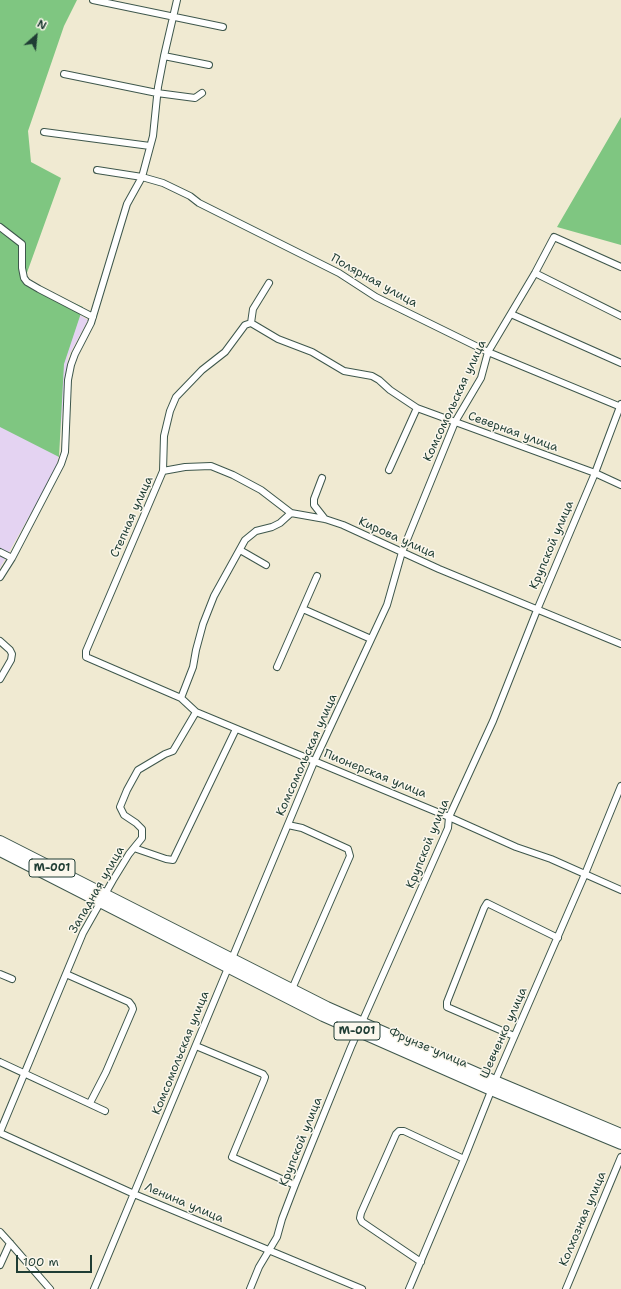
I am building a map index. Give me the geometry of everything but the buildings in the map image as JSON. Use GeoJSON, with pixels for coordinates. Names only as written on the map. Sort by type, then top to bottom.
{"type":"FeatureCollection","features":[{"type":"Feature","properties":{"kind":"main road","name":"M-001"},"geometry":{"type":"LineString","coordinates":[[0,841],[103,898]]}},
{"type":"Feature","properties":{"kind":"main road","name":"M-001"},"geometry":{"type":"LineString","coordinates":[[0,851],[103,898]]}},
{"type":"Feature","properties":{"kind":"main road","name":"Фрунзе улица"},"geometry":{"type":"LineString","coordinates":[[103,898],[230,963],[323,1016],[359,1027]]}},
{"type":"Feature","properties":{"kind":"main road","name":"Фрунзе улица"},"geometry":{"type":"LineString","coordinates":[[230,963],[292,989],[359,1027],[493,1085],[621,1144]]}},
{"type":"Feature","properties":{"kind":"main road","name":"Фрунзе улица"},"geometry":{"type":"LineString","coordinates":[[493,1085],[621,1134]]}},
{"type":"Feature","properties":{"kind":"street"},"geometry":{"type":"LineString","coordinates":[[93,0],[223,27]]}},
{"type":"Feature","properties":{"kind":"street"},"geometry":{"type":"LineString","coordinates":[[0,577],[12,558],[62,464],[68,380],[71,365],[93,317],[127,204],[142,177],[153,136],[157,93],[177,0]]}},
{"type":"Feature","properties":{"kind":"street"},"geometry":{"type":"LineString","coordinates":[[164,56],[209,65]]}},
{"type":"Feature","properties":{"kind":"street"},"geometry":{"type":"LineString","coordinates":[[64,74],[157,93],[194,98],[202,93]]}},
{"type":"Feature","properties":{"kind":"street"},"geometry":{"type":"LineString","coordinates":[[44,132],[150,146]]}},
{"type":"Feature","properties":{"kind":"street","name":"Полярная улица"},"geometry":{"type":"LineString","coordinates":[[97,170],[142,177],[163,183],[190,196],[199,203],[338,273],[376,297],[488,352],[621,406]]}},
{"type":"Feature","properties":{"kind":"street"},"geometry":{"type":"LineString","coordinates":[[0,227],[22,244],[22,268],[24,278],[27,282],[93,317]]}},
{"type":"Feature","properties":{"kind":"street","name":"Комсомольская улица"},"geometry":{"type":"LineString","coordinates":[[94,1289],[314,762],[386,605],[402,552],[455,422],[480,378],[488,352],[554,238],[621,268]]}},
{"type":"Feature","properties":{"kind":"street"},"geometry":{"type":"LineString","coordinates":[[535,273],[621,316]]}},
{"type":"Feature","properties":{"kind":"street"},"geometry":{"type":"LineString","coordinates":[[251,323],[252,309],[269,283]]}},
{"type":"Feature","properties":{"kind":"street"},"geometry":{"type":"LineString","coordinates":[[511,314],[621,363]]}},
{"type":"Feature","properties":{"kind":"street","name":"Северная улица"},"geometry":{"type":"LineString","coordinates":[[251,323],[278,339],[312,352],[344,371],[372,376],[417,408],[595,473],[621,485]]}},
{"type":"Feature","properties":{"kind":"street","name":"Степная улица"},"geometry":{"type":"LineString","coordinates":[[86,650],[163,471],[164,436],[170,411],[176,397],[202,370],[225,352],[245,325],[251,323]]}},
{"type":"Feature","properties":{"kind":"street","name":"Крупской улица"},"geometry":{"type":"LineString","coordinates":[[250,1289],[259,1267],[277,1237],[295,1185],[359,1027],[369,1008],[448,828],[450,817],[492,721],[595,473],[621,406]]}},
{"type":"Feature","properties":{"kind":"street"},"geometry":{"type":"LineString","coordinates":[[389,470],[417,408]]}},
{"type":"Feature","properties":{"kind":"street","name":"Кирова улица"},"geometry":{"type":"LineString","coordinates":[[163,471],[185,467],[211,466],[233,475],[261,490],[291,513],[324,519],[343,526],[438,569],[621,644]]}},
{"type":"Feature","properties":{"kind":"street"},"geometry":{"type":"LineString","coordinates":[[322,478],[314,499],[314,505],[324,519]]}},
{"type":"Feature","properties":{"kind":"street"},"geometry":{"type":"LineString","coordinates":[[181,698],[193,667],[203,624],[214,596],[245,540],[256,531],[272,527],[280,523],[291,513]]}},
{"type":"Feature","properties":{"kind":"street"},"geometry":{"type":"LineString","coordinates":[[240,550],[266,565]]}},
{"type":"Feature","properties":{"kind":"street"},"geometry":{"type":"LineString","coordinates":[[0,552],[12,558]]}},
{"type":"Feature","properties":{"kind":"street"},"geometry":{"type":"LineString","coordinates":[[277,667],[317,576]]}},
{"type":"Feature","properties":{"kind":"street"},"geometry":{"type":"LineString","coordinates":[[303,609],[371,639]]}},
{"type":"Feature","properties":{"kind":"street"},"geometry":{"type":"LineString","coordinates":[[0,641],[10,650],[12,654],[11,660],[0,679]]}},
{"type":"Feature","properties":{"kind":"street","name":"Пионерская улица"},"geometry":{"type":"LineString","coordinates":[[86,650],[86,657],[91,660],[181,698],[196,712],[450,817],[516,847],[551,860],[621,890]]}},
{"type":"Feature","properties":{"kind":"street","name":"Западная улица"},"geometry":{"type":"LineString","coordinates":[[0,1132],[83,933],[134,848],[142,838],[142,829],[124,815],[120,807],[127,790],[138,770],[164,754],[173,751],[196,712]]}},
{"type":"Feature","properties":{"kind":"street"},"geometry":{"type":"LineString","coordinates":[[134,848],[173,860],[236,729]]}},
{"type":"Feature","properties":{"kind":"street","name":"Шевченко улица"},"geometry":{"type":"LineString","coordinates":[[409,1289],[464,1159],[493,1085],[558,938],[621,786]]}},
{"type":"Feature","properties":{"kind":"street"},"geometry":{"type":"LineString","coordinates":[[288,824],[302,828],[348,849],[350,856],[292,989]]}},
{"type":"Feature","properties":{"kind":"street"},"geometry":{"type":"LineString","coordinates":[[514,1036],[447,1007],[447,1002],[484,908],[487,903],[558,938]]}},
{"type":"Feature","properties":{"kind":"street"},"geometry":{"type":"LineString","coordinates":[[0,974],[12,979]]}},
{"type":"Feature","properties":{"kind":"street"},"geometry":{"type":"LineString","coordinates":[[66,974],[129,1002],[133,1009],[109,1065],[90,1103]]}},
{"type":"Feature","properties":{"kind":"street"},"geometry":{"type":"LineString","coordinates":[[196,1046],[263,1074],[265,1077],[264,1080],[232,1157],[295,1185]]}},
{"type":"Feature","properties":{"kind":"street"},"geometry":{"type":"LineString","coordinates":[[0,1062],[106,1111]]}},
{"type":"Feature","properties":{"kind":"street"},"geometry":{"type":"LineString","coordinates":[[421,1262],[362,1222],[360,1218],[361,1213],[396,1134],[399,1131],[464,1159]]}},
{"type":"Feature","properties":{"kind":"street","name":"Ленина улица"},"geometry":{"type":"LineString","coordinates":[[0,1132],[134,1194],[362,1289]]}},
{"type":"Feature","properties":{"kind":"street","name":"Колхозная улица"},"geometry":{"type":"LineString","coordinates":[[566,1289],[621,1157]]}},
{"type":"Feature","properties":{"kind":"street"},"geometry":{"type":"LineString","coordinates":[[0,1232],[50,1289]]}},
{"type":"Feature","properties":{"kind":"street"},"geometry":{"type":"LineString","coordinates":[[0,1265],[10,1242]]}},
{"type":"Feature","properties":{"kind":"shaded area"},"geometry":{"type":"Polygon","coordinates":[[[0,268],[88,320],[68,357],[57,467],[0,568],[0,268]]]}},
{"type":"Feature","properties":{"kind":"green space"},"geometry":{"type":"Polygon","coordinates":[[[0,0],[77,0],[64,26],[28,131],[31,162],[61,178],[24,281],[83,307],[64,364],[59,457],[0,427],[0,0]]]}},
{"type":"Feature","properties":{"kind":"green space"},"geometry":{"type":"Polygon","coordinates":[[[621,117],[621,245],[557,227],[621,117]]]}}]}
